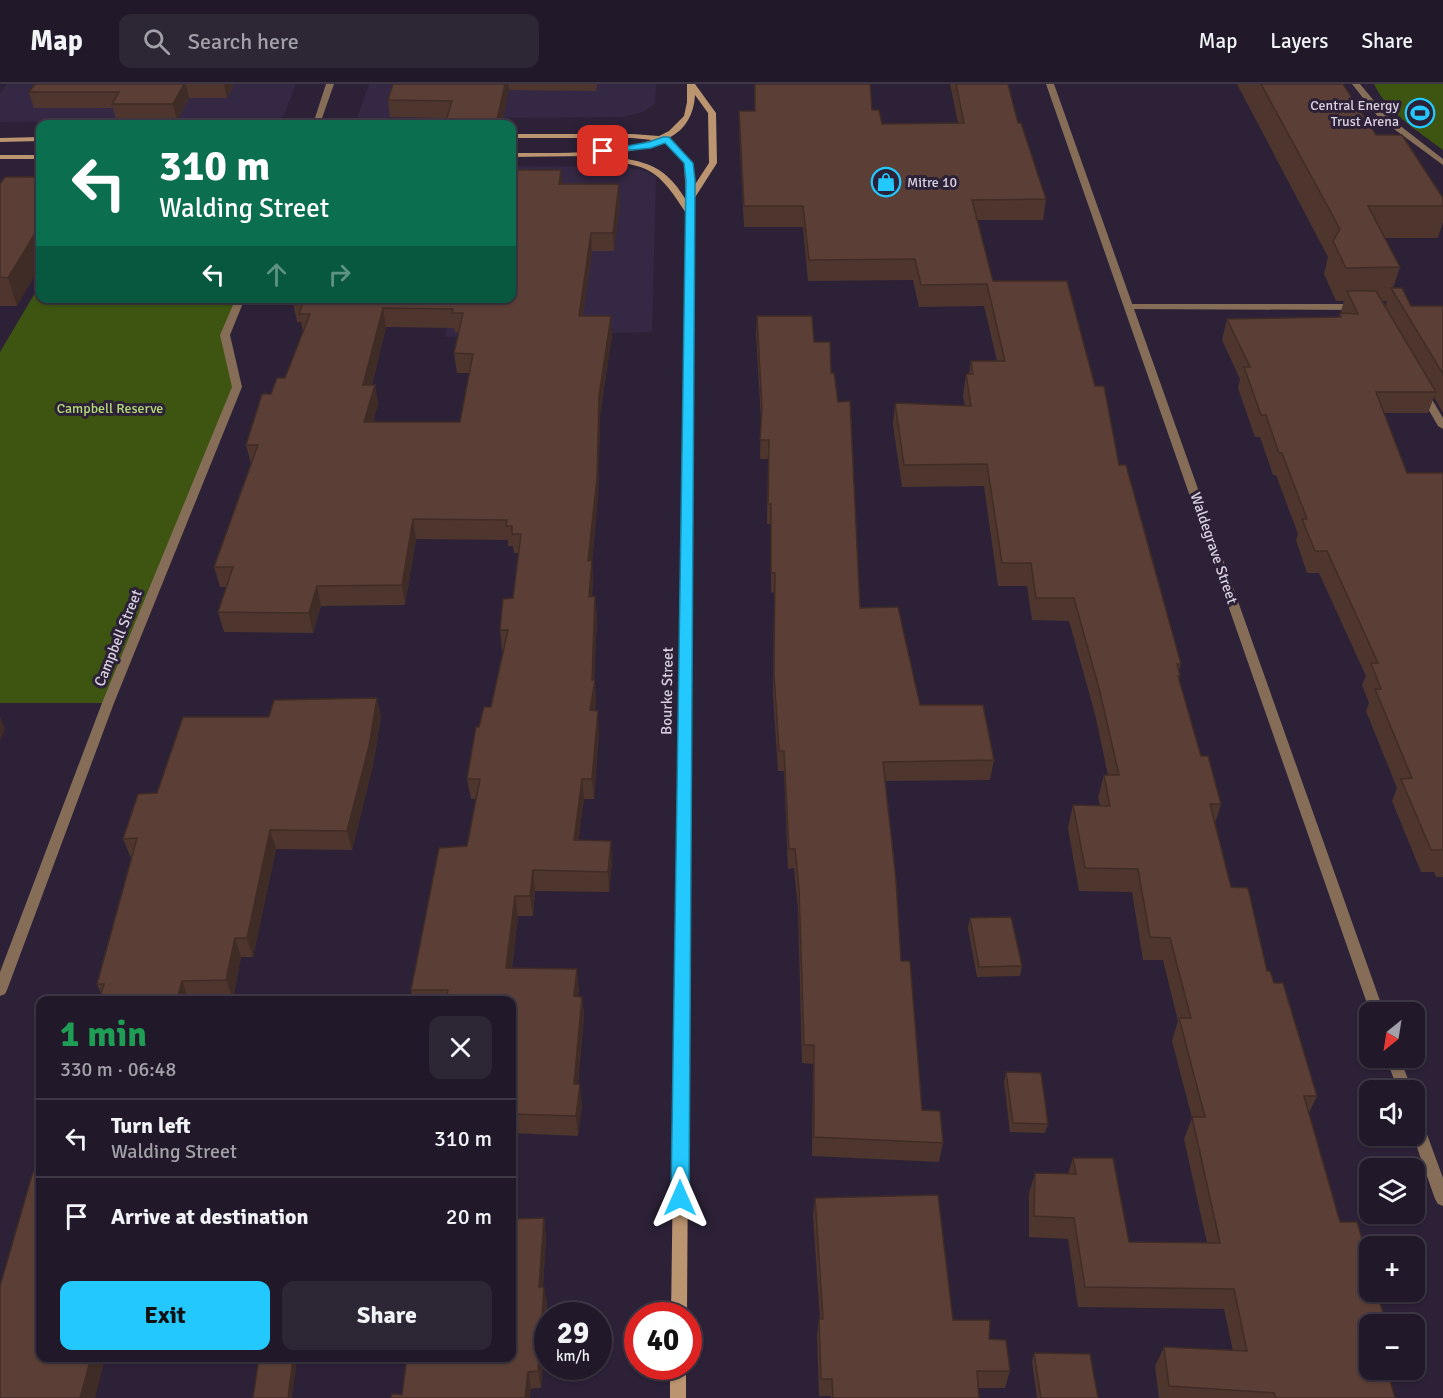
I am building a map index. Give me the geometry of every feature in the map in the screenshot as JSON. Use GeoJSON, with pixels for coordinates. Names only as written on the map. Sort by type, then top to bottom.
{"type":"FeatureCollection","features":[{"type":"Feature","properties":{"kind":"street"},"geometry":{"type":"LineString","coordinates":[[317,120],[330,84]]}},
{"type":"Feature","properties":{"kind":"street"},"geometry":{"type":"LineString","coordinates":[[516,155],[576,155],[630,149],[666,139],[687,118],[691,84]]}},
{"type":"Feature","properties":{"kind":"street"},"geometry":{"type":"LineString","coordinates":[[690,198],[713,163],[712,114],[691,84]]}},
{"type":"Feature","properties":{"kind":"street","name":"Waldegrave Street"},"geometry":{"type":"LineString","coordinates":[[1050,84],[1373,1002]]}},
{"type":"Feature","properties":{"kind":"street"},"geometry":{"type":"LineString","coordinates":[[1356,84],[1382,116],[1443,163]]}},
{"type":"Feature","properties":{"kind":"street"},"geometry":{"type":"LineString","coordinates":[[516,136],[632,136],[666,139]]}},
{"type":"Feature","properties":{"kind":"street"},"geometry":{"type":"LineString","coordinates":[[0,140],[36,139]]}},
{"type":"Feature","properties":{"kind":"street","name":"Bourke Street"},"geometry":{"type":"LineString","coordinates":[[666,139],[688,163],[690,198],[679,1302]]}},
{"type":"Feature","properties":{"kind":"street"},"geometry":{"type":"LineString","coordinates":[[576,155],[635,163],[658,170],[671,181],[690,213]]}},
{"type":"Feature","properties":{"kind":"street"},"geometry":{"type":"LineString","coordinates":[[0,158],[36,157]]}},
{"type":"Feature","properties":{"kind":"street","name":"Campbell Street"},"geometry":{"type":"LineString","coordinates":[[0,990],[108,703],[237,387],[225,335],[239,303]]}},
{"type":"Feature","properties":{"kind":"street"},"geometry":{"type":"LineString","coordinates":[[1129,306],[1364,307]]}},
{"type":"Feature","properties":{"kind":"street"},"geometry":{"type":"LineString","coordinates":[[1419,385],[1443,426]]}},
{"type":"Feature","properties":{"kind":"street"},"geometry":{"type":"LineString","coordinates":[[1424,1146],[1443,1199]]}},
{"type":"Feature","properties":{"kind":"street"},"geometry":{"type":"LineString","coordinates":[[678,1380],[678,1398]]}},
{"type":"Feature","properties":{"kind":"shaded area"},"geometry":{"type":"Polygon","coordinates":[[[7,84],[296,84],[284,115],[278,120],[0,122],[0,94],[7,84]]]}},
{"type":"Feature","properties":{"kind":"shaded area"},"geometry":{"type":"Polygon","coordinates":[[[369,84],[656,84],[655,104],[643,112],[623,117],[357,119],[369,84]]]}},
{"type":"Feature","properties":{"kind":"shaded area"},"geometry":{"type":"Polygon","coordinates":[[[516,166],[625,167],[646,171],[656,177],[652,332],[445,337],[452,303],[516,303],[516,166]]]}},
{"type":"Feature","properties":{"kind":"green space","name":"Central Energy Trust Arena"},"geometry":{"type":"Polygon","coordinates":[[[1374,84],[1443,84],[1443,150],[1395,113],[1374,84]]]}},
{"type":"Feature","properties":{"kind":"green space","name":"Campbell Reserve"},"geometry":{"type":"Polygon","coordinates":[[[35,293],[36,303],[239,303],[225,335],[237,387],[108,703],[0,703],[0,352],[35,293]]]}},
{"type":"Feature","properties":{"kind":"building"},"geometry":{"type":"Polygon","coordinates":[[[35,84],[184,84],[173,104],[112,104],[119,92],[29,92],[35,84]]]}},
{"type":"Feature","properties":{"kind":"building"},"geometry":{"type":"Polygon","coordinates":[[[393,84],[505,84],[497,120],[446,120],[452,101],[388,100],[393,84]]]}},
{"type":"Feature","properties":{"kind":"building"},"geometry":{"type":"Polygon","coordinates":[[[755,84],[870,84],[872,110],[879,110],[882,124],[964,123],[956,84],[1008,84],[1018,123],[1021,123],[1046,199],[972,200],[993,281],[1067,281],[1095,386],[1104,386],[1119,465],[1126,465],[1181,664],[1177,664],[1180,676],[1178,676],[1201,756],[1208,756],[1221,804],[1210,804],[1231,887],[1248,888],[1267,971],[1270,971],[1274,983],[1283,983],[1317,1096],[1304,1096],[1340,1222],[1357,1222],[1361,1236],[1359,1236],[1359,1302],[1380,1302],[1383,1314],[1359,1314],[1359,1380],[1390,1380],[1395,1398],[1276,1398],[1274,1393],[1169,1386],[1164,1347],[1247,1351],[1234,1289],[1085,1287],[1074,1218],[1034,1216],[1035,1173],[1076,1174],[1073,1158],[1113,1158],[1129,1242],[1220,1243],[1192,1117],[1205,1117],[1179,1018],[1191,1018],[1170,938],[1150,937],[1138,869],[1085,868],[1073,805],[1110,806],[1104,775],[1119,775],[1100,692],[1074,598],[1036,598],[1031,563],[1002,563],[987,464],[904,465],[895,403],[971,406],[966,374],[973,374],[971,361],[1005,361],[987,284],[921,285],[915,259],[809,260],[803,206],[744,206],[739,111],[755,111],[755,84]]]}},
{"type":"Feature","properties":{"kind":"building"},"geometry":{"type":"Polygon","coordinates":[[[1261,84],[1343,84],[1376,135],[1402,135],[1443,198],[1443,206],[1368,206],[1400,267],[1346,268],[1333,241],[1340,229],[1261,84]]]}},
{"type":"Feature","properties":{"kind":"building"},"geometry":{"type":"Polygon","coordinates":[[[516,170],[561,170],[559,184],[619,184],[613,233],[591,233],[579,316],[611,316],[599,396],[597,478],[588,561],[592,560],[589,597],[595,596],[592,680],[595,680],[590,710],[598,711],[592,779],[582,779],[574,840],[611,841],[608,872],[533,870],[530,896],[515,896],[506,968],[577,969],[574,996],[582,997],[574,1084],[580,1084],[576,1116],[516,1114],[516,996],[447,996],[448,990],[411,990],[439,848],[467,846],[480,779],[467,779],[476,727],[479,727],[484,707],[491,707],[508,630],[500,630],[503,599],[513,598],[521,534],[512,534],[512,526],[506,526],[507,520],[413,519],[402,585],[317,586],[309,613],[218,612],[233,567],[214,567],[258,445],[246,445],[262,394],[271,394],[277,378],[285,378],[310,314],[299,314],[303,303],[516,303],[516,170]],[[383,308],[363,385],[375,385],[364,422],[460,422],[473,354],[454,353],[463,313],[452,313],[453,309],[383,308]]]}},
{"type":"Feature","properties":{"kind":"building"},"geometry":{"type":"Polygon","coordinates":[[[5,177],[36,177],[36,232],[8,278],[0,277],[0,184],[5,177]]]}},
{"type":"Feature","properties":{"kind":"building"},"geometry":{"type":"Polygon","coordinates":[[[1391,288],[1402,288],[1411,306],[1443,306],[1443,374],[1391,288]]]}},
{"type":"Feature","properties":{"kind":"building"},"geometry":{"type":"Polygon","coordinates":[[[1347,291],[1376,291],[1436,392],[1376,392],[1407,473],[1443,473],[1443,850],[1431,850],[1401,779],[1412,778],[1375,689],[1381,689],[1371,663],[1378,663],[1327,551],[1315,551],[1302,519],[1307,519],[1282,453],[1279,453],[1266,415],[1261,415],[1244,367],[1250,367],[1227,319],[1341,317],[1340,313],[1358,314],[1347,291]]]}},
{"type":"Feature","properties":{"kind":"building"},"geometry":{"type":"Polygon","coordinates":[[[757,316],[812,316],[814,342],[830,342],[831,373],[834,373],[838,402],[850,401],[860,608],[898,607],[920,705],[983,705],[994,760],[883,762],[896,880],[901,961],[910,961],[922,1110],[940,1111],[943,1143],[814,1137],[814,1045],[804,1045],[799,889],[795,849],[789,849],[784,751],[779,751],[774,674],[775,573],[771,573],[771,504],[768,504],[769,440],[760,440],[762,409],[757,316]]]}},
{"type":"Feature","properties":{"kind":"building"},"geometry":{"type":"Polygon","coordinates":[[[377,698],[369,746],[347,831],[270,830],[247,938],[235,938],[226,980],[182,981],[178,996],[100,996],[104,984],[97,984],[137,838],[123,839],[138,794],[157,793],[183,717],[269,717],[274,700],[377,698]]]}},
{"type":"Feature","properties":{"kind":"building"},"geometry":{"type":"Polygon","coordinates":[[[1011,917],[1022,966],[979,967],[970,918],[1011,917]]]}},
{"type":"Feature","properties":{"kind":"building"},"geometry":{"type":"Polygon","coordinates":[[[1006,1072],[1041,1073],[1048,1124],[1013,1123],[1006,1072]]]}},
{"type":"Feature","properties":{"kind":"building"},"geometry":{"type":"Polygon","coordinates":[[[33,1172],[36,1172],[36,1362],[90,1362],[80,1398],[0,1398],[0,1286],[33,1172]]]}},
{"type":"Feature","properties":{"kind":"building"},"geometry":{"type":"Polygon","coordinates":[[[938,1195],[953,1320],[990,1320],[989,1339],[1006,1340],[1010,1371],[977,1371],[979,1398],[833,1398],[832,1379],[821,1379],[819,1319],[823,1319],[815,1198],[938,1195]]]}},
{"type":"Feature","properties":{"kind":"building"},"geometry":{"type":"Polygon","coordinates":[[[544,1218],[539,1287],[544,1287],[543,1302],[534,1302],[534,1371],[528,1372],[525,1398],[391,1398],[392,1394],[402,1395],[406,1362],[516,1362],[516,1219],[544,1218]]]}},
{"type":"Feature","properties":{"kind":"building"},"geometry":{"type":"Polygon","coordinates":[[[1034,1353],[1090,1354],[1098,1398],[1041,1398],[1034,1353]]]}},
{"type":"Feature","properties":{"kind":"building"},"geometry":{"type":"Polygon","coordinates":[[[258,1362],[292,1362],[288,1398],[253,1398],[258,1362]]]}},
{"type":"Feature","properties":{"kind":"place","name":"Central Energy Trust Arena"},"geometry":{"type":"Point","coordinates":[1420,113]}},
{"type":"Feature","properties":{"kind":"place","name":"Mitre 10"},"geometry":{"type":"Point","coordinates":[886,182]}},
{"type":"Feature","properties":{"kind":"route"},"geometry":{"type":"LineString","coordinates":[[603,151],[651,145],[666,139],[678,149],[688,163],[690,180],[680,1198]]}}]}
